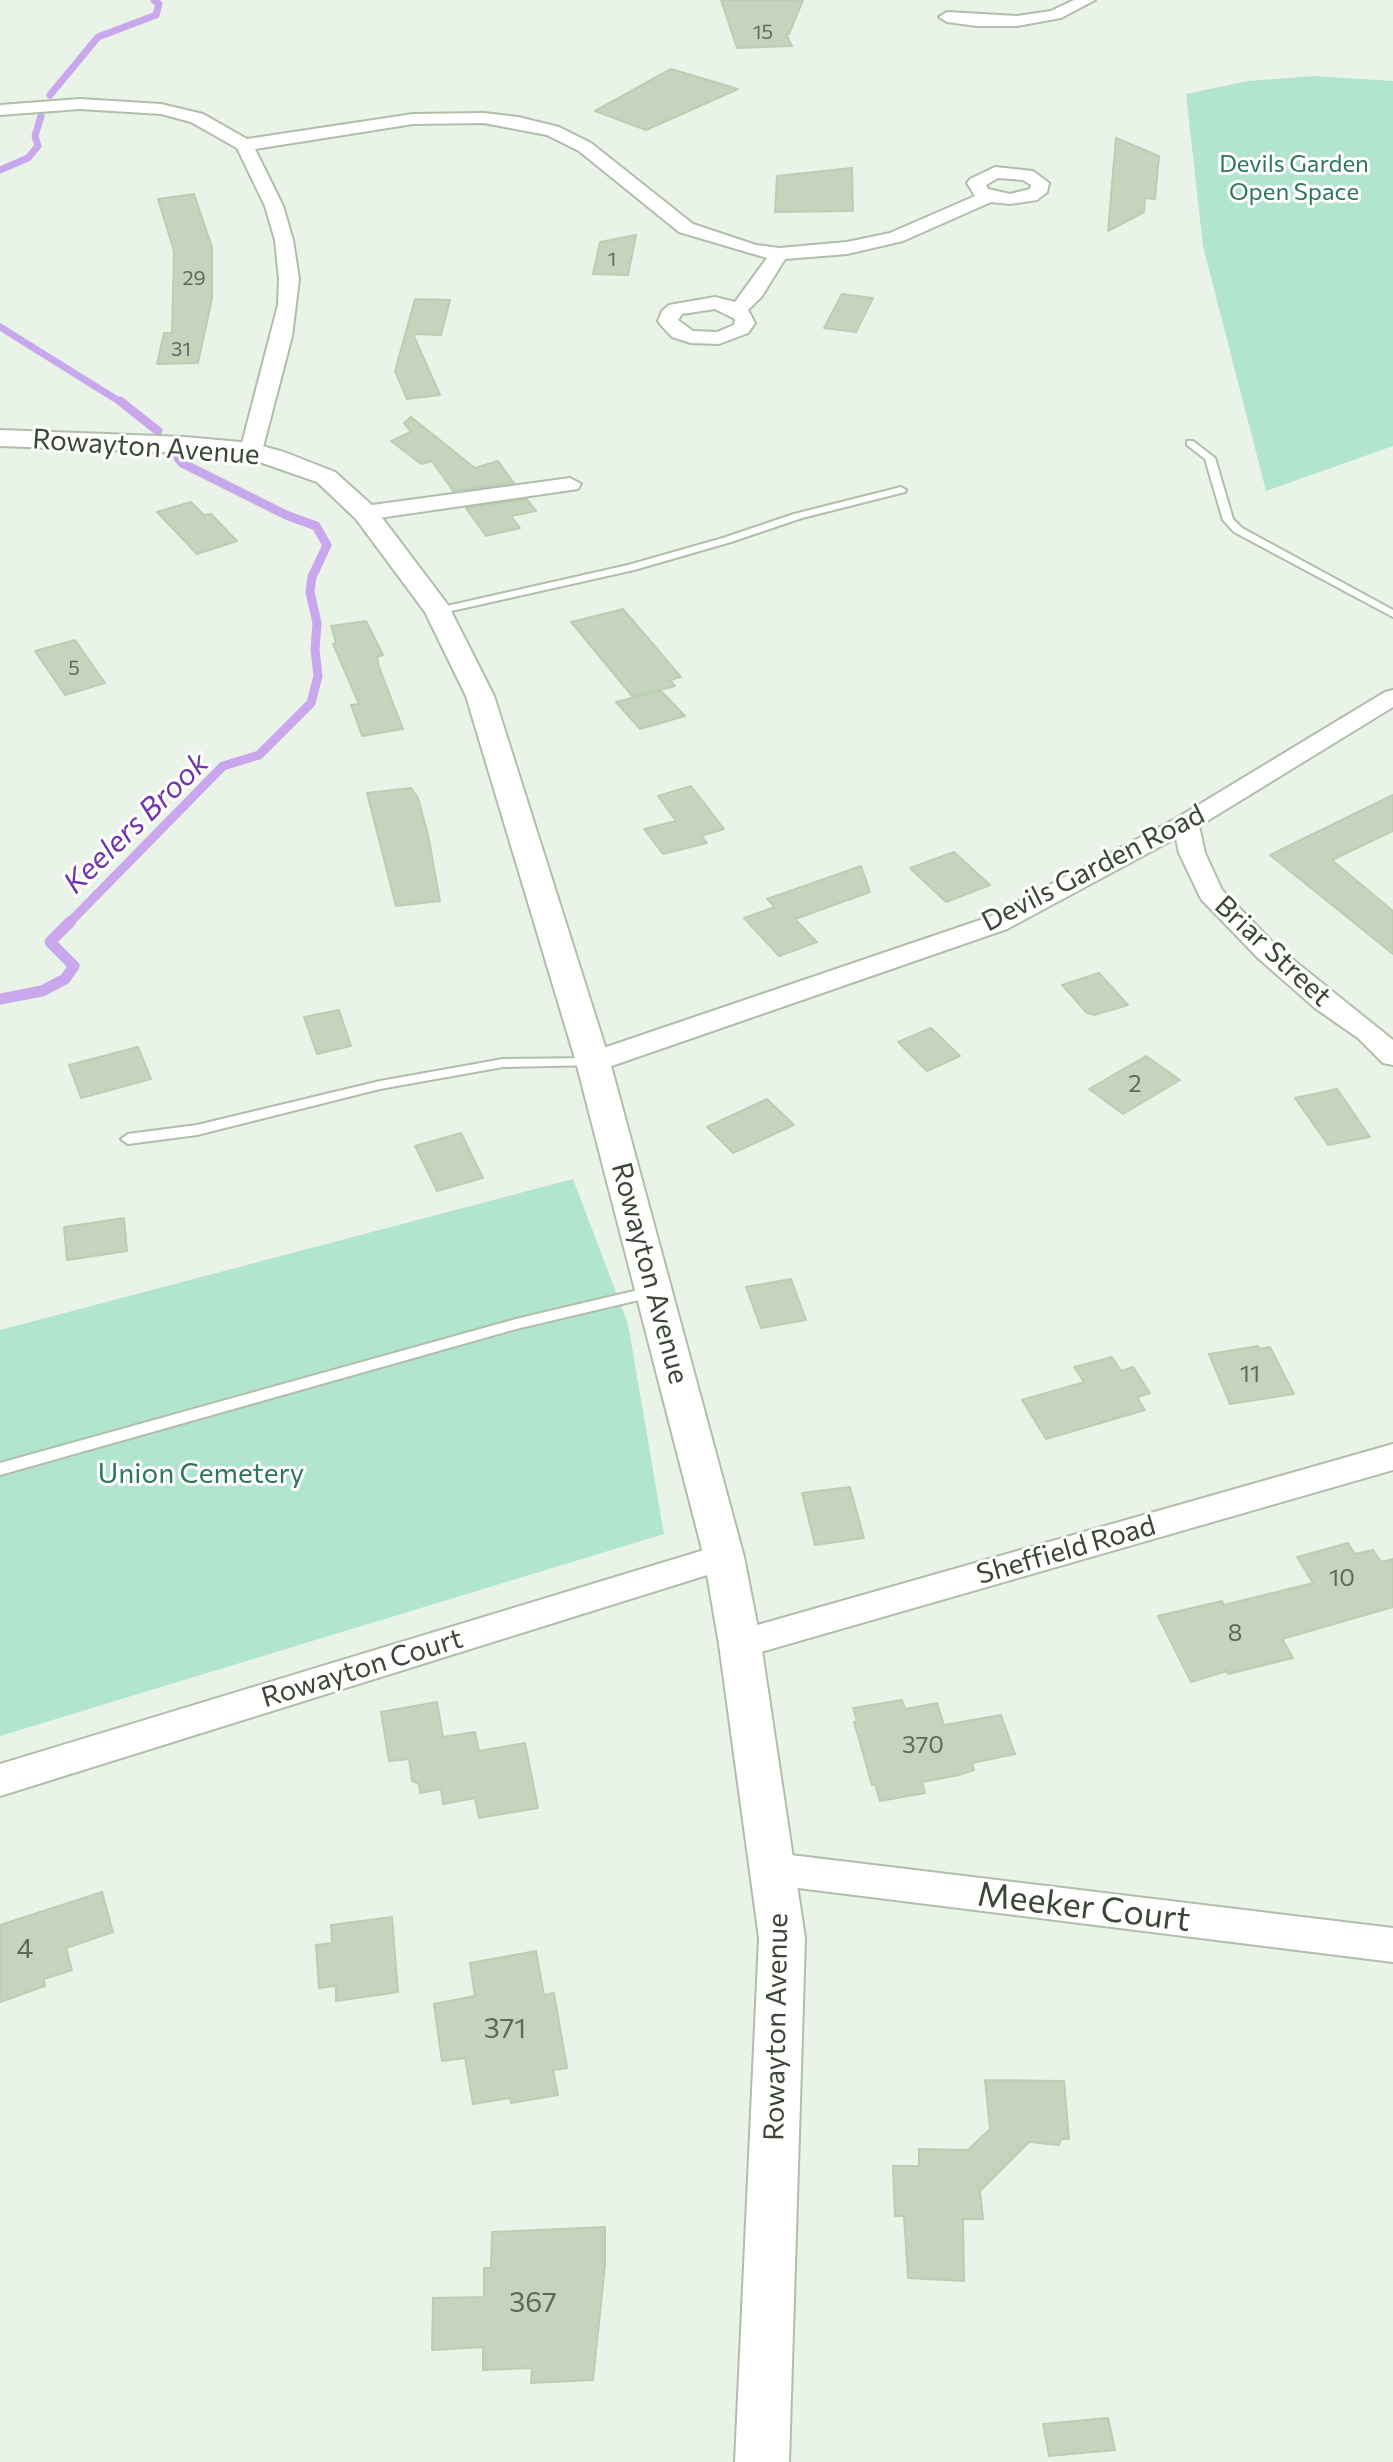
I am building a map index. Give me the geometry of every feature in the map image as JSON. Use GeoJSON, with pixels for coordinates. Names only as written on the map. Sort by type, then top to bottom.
{"type":"FeatureCollection","features":[{"type":"Feature","properties":{"kind":"street"},"geometry":{"type":"LineString","coordinates":[[947,17],[1017,21],[1055,15],[1087,0]]}},
{"type":"Feature","properties":{"kind":"street"},"geometry":{"type":"LineString","coordinates":[[0,110],[80,104],[138,105],[197,118],[244,145],[274,206],[284,240],[289,279],[282,336],[251,451]]}},
{"type":"Feature","properties":{"kind":"street"},"geometry":{"type":"LineString","coordinates":[[244,145],[413,119],[461,117],[518,122],[553,131],[585,147],[686,228],[753,250],[779,254],[847,248],[896,237],[989,196]]}},
{"type":"Feature","properties":{"kind":"street"},"geometry":{"type":"LineString","coordinates":[[738,310],[755,292],[779,254]]}},
{"type":"Feature","properties":{"kind":"street","name":"Rowayton Avenue"},"geometry":{"type":"LineString","coordinates":[[0,438],[251,451],[326,477],[365,513],[438,611],[480,696],[593,1062],[724,1557],[740,1644],[782,1938],[753,2459]]}},
{"type":"Feature","properties":{"kind":"street"},"geometry":{"type":"LineString","coordinates":[[365,513],[570,484]]}},
{"type":"Feature","properties":{"kind":"street","name":"Devils Garden Road"},"geometry":{"type":"LineString","coordinates":[[593,1062],[998,923],[1186,823],[1393,697]]}},
{"type":"Feature","properties":{"kind":"street","name":"Briar Street"},"geometry":{"type":"LineString","coordinates":[[1186,823],[1192,853],[1210,893],[1279,962],[1325,1002],[1368,1032],[1393,1056]]}},
{"type":"Feature","properties":{"kind":"street","name":"Sheffield Road"},"geometry":{"type":"LineString","coordinates":[[740,1644],[1393,1457]]}},
{"type":"Feature","properties":{"kind":"street","name":"Rowayton Court"},"geometry":{"type":"LineString","coordinates":[[0,1780],[724,1557]]}},
{"type":"Feature","properties":{"kind":"street","name":"Meeker Court"},"geometry":{"type":"LineString","coordinates":[[774,1869],[1393,1945]]}},
{"type":"Feature","properties":{"kind":"lane"},"geometry":{"type":"LineString","coordinates":[[1190,443],[1210,458],[1228,520],[1238,530],[1393,614]]}},
{"type":"Feature","properties":{"kind":"lane"},"geometry":{"type":"LineString","coordinates":[[438,611],[630,568],[798,516],[901,490]]}},
{"type":"Feature","properties":{"kind":"lane"},"geometry":{"type":"LineString","coordinates":[[128,1139],[197,1130],[380,1085],[503,1063],[593,1062]]}},
{"type":"Feature","properties":{"kind":"lane"},"geometry":{"type":"LineString","coordinates":[[0,1469],[516,1324],[655,1291]]}},
{"type":"Feature","properties":{"kind":"green space","name":"Devils Garden Open Space"},"geometry":{"type":"Polygon","coordinates":[[[1314,76],[1393,81],[1393,446],[1266,491],[1203,246],[1186,94],[1248,81],[1314,76]]]}},
{"type":"Feature","properties":{"kind":"green space","name":"Union Cemetery"},"geometry":{"type":"Polygon","coordinates":[[[573,1179],[628,1324],[664,1534],[0,1736],[0,1330],[573,1179]]]}},
{"type":"Feature","properties":{"kind":"building"},"geometry":{"type":"Polygon","coordinates":[[[721,0],[803,0],[789,34],[786,34],[792,46],[737,48],[721,0]]]}},
{"type":"Feature","properties":{"kind":"building"},"geometry":{"type":"Polygon","coordinates":[[[671,69],[738,89],[646,130],[595,111],[671,69]]]}},
{"type":"Feature","properties":{"kind":"building"},"geometry":{"type":"Polygon","coordinates":[[[1116,138],[1159,156],[1155,199],[1145,198],[1144,212],[1108,231],[1116,138]]]}},
{"type":"Feature","properties":{"kind":"building"},"geometry":{"type":"Polygon","coordinates":[[[852,168],[853,211],[775,212],[777,176],[852,168]]]}},
{"type":"Feature","properties":{"kind":"building"},"geometry":{"type":"Polygon","coordinates":[[[194,194],[212,247],[212,299],[198,363],[157,364],[164,333],[172,333],[174,251],[158,199],[194,194]]]}},
{"type":"Feature","properties":{"kind":"building"},"geometry":{"type":"Polygon","coordinates":[[[636,235],[628,275],[593,274],[600,242],[636,235]]]}},
{"type":"Feature","properties":{"kind":"building"},"geometry":{"type":"Polygon","coordinates":[[[842,294],[873,298],[856,332],[824,328],[842,294]]]}},
{"type":"Feature","properties":{"kind":"building"},"geometry":{"type":"Polygon","coordinates":[[[415,299],[450,300],[441,335],[413,334],[440,395],[407,399],[395,371],[415,299]]]}},
{"type":"Feature","properties":{"kind":"building"},"geometry":{"type":"Polygon","coordinates":[[[411,417],[475,468],[498,461],[514,483],[453,491],[432,461],[421,464],[391,441],[411,432],[404,423],[411,417]]]}},
{"type":"Feature","properties":{"kind":"building"},"geometry":{"type":"Polygon","coordinates":[[[527,499],[536,511],[511,516],[520,528],[486,536],[466,508],[527,499]]]}},
{"type":"Feature","properties":{"kind":"building"},"geometry":{"type":"Polygon","coordinates":[[[191,502],[204,515],[211,514],[237,541],[197,554],[157,512],[191,502]]]}},
{"type":"Feature","properties":{"kind":"building"},"geometry":{"type":"Polygon","coordinates":[[[623,609],[681,677],[670,680],[675,686],[633,697],[571,622],[623,609]]]}},
{"type":"Feature","properties":{"kind":"building"},"geometry":{"type":"Polygon","coordinates":[[[366,621],[383,655],[377,657],[379,667],[403,729],[362,736],[351,705],[359,704],[333,644],[336,643],[331,626],[366,621]]]}},
{"type":"Feature","properties":{"kind":"building"},"geometry":{"type":"Polygon","coordinates":[[[75,640],[105,683],[65,695],[35,651],[75,640]]]}},
{"type":"Feature","properties":{"kind":"building"},"geometry":{"type":"Polygon","coordinates":[[[661,691],[685,716],[640,729],[616,702],[661,691]]]}},
{"type":"Feature","properties":{"kind":"building"},"geometry":{"type":"Polygon","coordinates":[[[691,786],[724,829],[701,836],[707,843],[663,854],[644,829],[676,821],[658,796],[691,786]]]}},
{"type":"Feature","properties":{"kind":"building"},"geometry":{"type":"Polygon","coordinates":[[[411,788],[418,798],[428,835],[440,901],[396,906],[367,793],[411,788]]]}},
{"type":"Feature","properties":{"kind":"building"},"geometry":{"type":"Polygon","coordinates":[[[1393,795],[1393,831],[1332,860],[1393,911],[1393,954],[1270,855],[1393,795]]]}},
{"type":"Feature","properties":{"kind":"building"},"geometry":{"type":"Polygon","coordinates":[[[954,852],[990,885],[946,902],[910,868],[954,852]]]}},
{"type":"Feature","properties":{"kind":"building"},"geometry":{"type":"Polygon","coordinates":[[[861,866],[870,892],[795,919],[817,942],[779,956],[744,918],[775,907],[767,899],[861,866]]]}},
{"type":"Feature","properties":{"kind":"building"},"geometry":{"type":"Polygon","coordinates":[[[1099,973],[1128,1005],[1094,1015],[1087,1013],[1062,985],[1099,973]]]}},
{"type":"Feature","properties":{"kind":"building"},"geometry":{"type":"Polygon","coordinates":[[[339,1010],[351,1046],[317,1054],[304,1017],[339,1010]]]}},
{"type":"Feature","properties":{"kind":"building"},"geometry":{"type":"Polygon","coordinates":[[[931,1028],[960,1056],[927,1071],[898,1042],[931,1028]]]}},
{"type":"Feature","properties":{"kind":"building"},"geometry":{"type":"Polygon","coordinates":[[[138,1047],[151,1079],[81,1098],[69,1065],[138,1047]]]}},
{"type":"Feature","properties":{"kind":"building"},"geometry":{"type":"Polygon","coordinates":[[[1146,1056],[1180,1080],[1123,1114],[1089,1089],[1146,1056]]]}},
{"type":"Feature","properties":{"kind":"building"},"geometry":{"type":"Polygon","coordinates":[[[1337,1089],[1370,1137],[1328,1145],[1295,1098],[1337,1089]]]}},
{"type":"Feature","properties":{"kind":"building"},"geometry":{"type":"Polygon","coordinates":[[[767,1099],[794,1125],[733,1153],[707,1127],[767,1099]]]}},
{"type":"Feature","properties":{"kind":"building"},"geometry":{"type":"Polygon","coordinates":[[[461,1133],[483,1178],[437,1191],[415,1146],[461,1133]]]}},
{"type":"Feature","properties":{"kind":"building"},"geometry":{"type":"Polygon","coordinates":[[[124,1218],[127,1251],[67,1260],[64,1227],[124,1218]]]}},
{"type":"Feature","properties":{"kind":"building"},"geometry":{"type":"Polygon","coordinates":[[[791,1279],[806,1320],[761,1328],[746,1287],[791,1279]]]}},
{"type":"Feature","properties":{"kind":"building"},"geometry":{"type":"Polygon","coordinates":[[[1258,1346],[1260,1349],[1270,1347],[1294,1394],[1230,1404],[1209,1354],[1258,1346]]]}},
{"type":"Feature","properties":{"kind":"building"},"geometry":{"type":"Polygon","coordinates":[[[1112,1357],[1121,1371],[1133,1367],[1150,1393],[1137,1397],[1145,1410],[1046,1439],[1022,1400],[1084,1382],[1074,1367],[1112,1357]]]}},
{"type":"Feature","properties":{"kind":"building"},"geometry":{"type":"Polygon","coordinates":[[[850,1487],[864,1538],[815,1545],[802,1493],[850,1487]]]}},
{"type":"Feature","properties":{"kind":"building"},"geometry":{"type":"Polygon","coordinates":[[[1348,1543],[1355,1554],[1373,1550],[1381,1562],[1393,1559],[1393,1607],[1282,1639],[1293,1658],[1228,1674],[1227,1671],[1191,1682],[1158,1616],[1222,1601],[1224,1605],[1313,1583],[1297,1557],[1348,1543]]]}},
{"type":"Feature","properties":{"kind":"building"},"geometry":{"type":"Polygon","coordinates":[[[902,1700],[905,1709],[937,1703],[944,1725],[1001,1715],[1015,1754],[972,1763],[974,1770],[959,1775],[922,1782],[925,1793],[880,1801],[875,1784],[872,1785],[853,1708],[902,1700]]]}},
{"type":"Feature","properties":{"kind":"building"},"geometry":{"type":"Polygon","coordinates":[[[437,1702],[443,1737],[475,1732],[479,1751],[525,1743],[538,1808],[479,1818],[475,1798],[443,1804],[441,1789],[420,1793],[419,1784],[412,1781],[409,1759],[389,1761],[381,1712],[437,1702]]]}},
{"type":"Feature","properties":{"kind":"building"},"geometry":{"type":"Polygon","coordinates":[[[102,1892],[113,1932],[66,1948],[72,1970],[44,1979],[45,1986],[0,2002],[0,1925],[102,1892]]]}},
{"type":"Feature","properties":{"kind":"building"},"geometry":{"type":"Polygon","coordinates":[[[392,1917],[398,1992],[336,2001],[336,1986],[319,1988],[316,1945],[332,1943],[331,1925],[392,1917]]]}},
{"type":"Feature","properties":{"kind":"building"},"geometry":{"type":"Polygon","coordinates":[[[536,1951],[544,1995],[554,1993],[567,2068],[553,2070],[558,2095],[511,2103],[510,2098],[473,2104],[465,2058],[442,2061],[434,2004],[475,1996],[470,1963],[536,1951]]]}},
{"type":"Feature","properties":{"kind":"building"},"geometry":{"type":"Polygon","coordinates":[[[985,2080],[1064,2081],[1069,2139],[1061,2139],[1059,2145],[1029,2142],[980,2191],[983,2219],[963,2219],[964,2281],[908,2278],[904,2216],[895,2216],[893,2166],[919,2166],[919,2149],[968,2150],[990,2129],[985,2080]]]}},
{"type":"Feature","properties":{"kind":"building"},"geometry":{"type":"Polygon","coordinates":[[[605,2227],[605,2265],[593,2380],[531,2383],[532,2368],[483,2370],[483,2347],[432,2350],[433,2298],[484,2297],[484,2268],[491,2268],[492,2232],[605,2227]]]}},
{"type":"Feature","properties":{"kind":"building"},"geometry":{"type":"Polygon","coordinates":[[[1108,2418],[1115,2450],[1049,2456],[1043,2424],[1108,2418]]]}},
{"type":"Feature","properties":{"kind":"waterway","name":"Keelers Brook"},"geometry":{"type":"LineString","coordinates":[[50,95],[98,37],[156,15],[159,4],[154,0]]}},
{"type":"Feature","properties":{"kind":"waterway","name":"Keelers Brook"},"geometry":{"type":"LineString","coordinates":[[0,170],[28,158],[38,146],[35,136],[41,116]]}},
{"type":"Feature","properties":{"kind":"waterway","name":"Keelers Brook"},"geometry":{"type":"LineString","coordinates":[[0,327],[122,403]]}},
{"type":"Feature","properties":{"kind":"waterway","name":"Keelers Brook"},"geometry":{"type":"LineString","coordinates":[[120,401],[158,431]]}},
{"type":"Feature","properties":{"kind":"waterway","name":"Keelers Brook"},"geometry":{"type":"LineString","coordinates":[[69,923],[223,766],[259,755],[311,703],[318,676],[315,650],[317,623],[310,592],[312,577],[327,545],[316,526],[286,515],[182,463],[178,458]]}},
{"type":"Feature","properties":{"kind":"waterway","name":"Keelers Brook"},"geometry":{"type":"LineString","coordinates":[[0,999],[42,991],[65,979],[74,966],[50,942],[69,923]]}}]}
